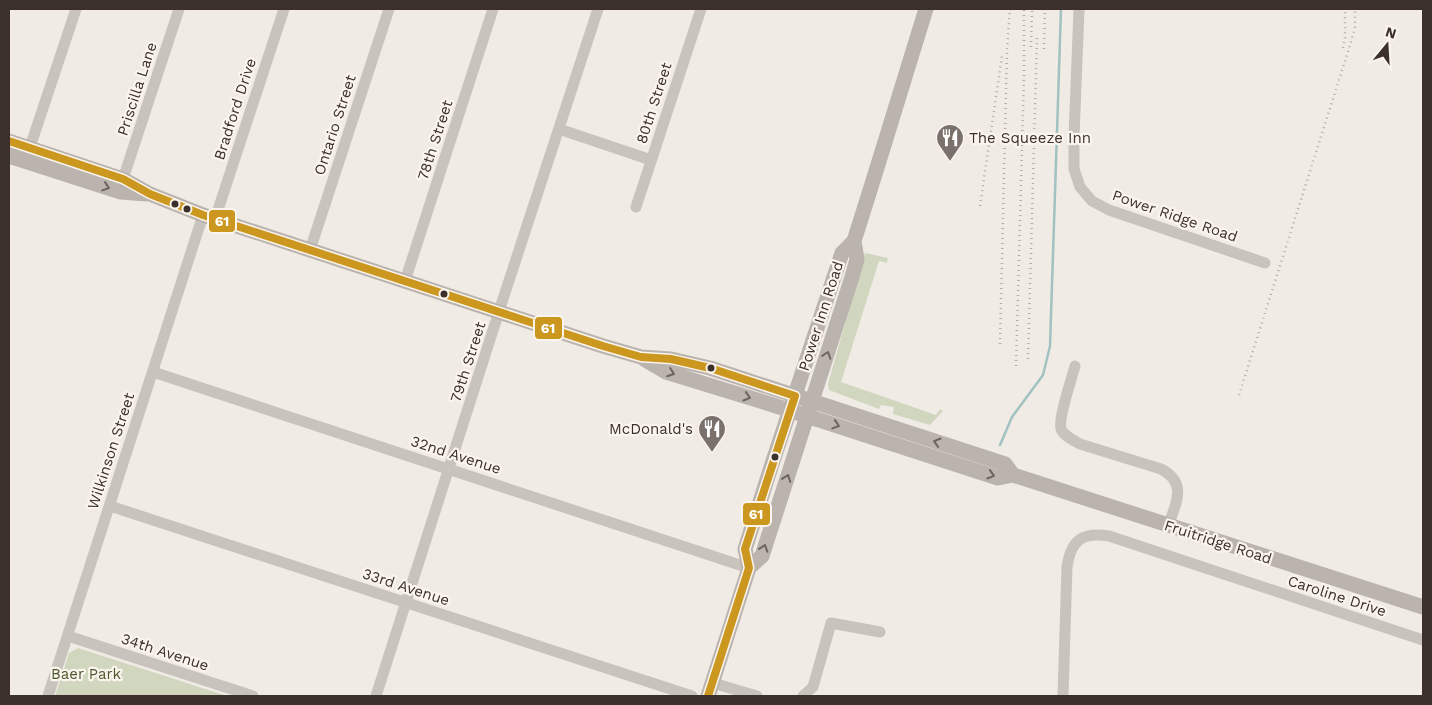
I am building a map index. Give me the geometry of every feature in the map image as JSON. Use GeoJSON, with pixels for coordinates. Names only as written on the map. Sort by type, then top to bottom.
{"type":"FeatureCollection","features":[{"type":"Feature","properties":{"kind":"main road","name":"Power Inn Road"},"geometry":{"type":"LineString","coordinates":[[749,568],[745,549],[842,253],[854,240],[926,9]]}},
{"type":"Feature","properties":{"kind":"main road","name":"Fruitridge Road"},"geometry":{"type":"LineString","coordinates":[[9,141],[123,179],[150,194],[209,217],[641,357],[666,372],[790,410],[810,409]]}},
{"type":"Feature","properties":{"kind":"main road","name":"Fruitridge Road"},"geometry":{"type":"LineString","coordinates":[[9,156],[121,192],[150,194]]}},
{"type":"Feature","properties":{"kind":"main road","name":"Power Inn Road"},"geometry":{"type":"LineString","coordinates":[[710,689],[749,568],[762,556],[810,409],[857,259],[854,240]]}},
{"type":"Feature","properties":{"kind":"main road","name":"Fruitridge Road"},"geometry":{"type":"LineString","coordinates":[[641,357],[671,359],[700,366],[795,396],[810,409],[998,478],[1013,475],[1423,607]]}},
{"type":"Feature","properties":{"kind":"street"},"geometry":{"type":"LineString","coordinates":[[30,147],[76,9]]}},
{"type":"Feature","properties":{"kind":"street","name":"Priscilla Lane"},"geometry":{"type":"LineString","coordinates":[[123,179],[179,9]]}},
{"type":"Feature","properties":{"kind":"street","name":"Bradford Drive"},"geometry":{"type":"LineString","coordinates":[[209,217],[284,9]]}},
{"type":"Feature","properties":{"kind":"street","name":"Ontario Street"},"geometry":{"type":"LineString","coordinates":[[310,250],[389,9]]}},
{"type":"Feature","properties":{"kind":"street","name":"78th Street"},"geometry":{"type":"LineString","coordinates":[[405,281],[493,9]]}},
{"type":"Feature","properties":{"kind":"street","name":"79th Street"},"geometry":{"type":"LineString","coordinates":[[376,696],[598,9]]}},
{"type":"Feature","properties":{"kind":"street","name":"80th Street"},"geometry":{"type":"LineString","coordinates":[[636,207],[701,9]]}},
{"type":"Feature","properties":{"kind":"street","name":"Power Ridge Road"},"geometry":{"type":"LineString","coordinates":[[1078,9],[1074,169],[1080,187],[1092,201],[1109,210],[1265,264]]}},
{"type":"Feature","properties":{"kind":"street"},"geometry":{"type":"LineString","coordinates":[[559,129],[651,160]]}},
{"type":"Feature","properties":{"kind":"street","name":"Wilkinson Street"},"geometry":{"type":"LineString","coordinates":[[48,696],[153,372],[209,217]]}},
{"type":"Feature","properties":{"kind":"street"},"geometry":{"type":"LineString","coordinates":[[1075,366],[1062,416],[1062,428],[1069,438],[1080,444],[1161,469],[1170,474],[1178,486],[1177,499],[1168,526]]}},
{"type":"Feature","properties":{"kind":"street","name":"32nd Avenue"},"geometry":{"type":"LineString","coordinates":[[153,372],[749,568]]}},
{"type":"Feature","properties":{"kind":"street","name":"33rd Avenue"},"geometry":{"type":"LineString","coordinates":[[110,506],[692,696]]}},
{"type":"Feature","properties":{"kind":"street","name":"Caroline Drive"},"geometry":{"type":"LineString","coordinates":[[1064,696],[1067,567],[1070,552],[1080,540],[1094,534],[1109,536],[1423,640]]}},
{"type":"Feature","properties":{"kind":"street"},"geometry":{"type":"LineString","coordinates":[[803,696],[813,687],[832,623],[880,632]]}},
{"type":"Feature","properties":{"kind":"street","name":"34th Avenue"},"geometry":{"type":"LineString","coordinates":[[68,636],[253,696]]}},
{"type":"Feature","properties":{"kind":"street"},"geometry":{"type":"LineString","coordinates":[[710,689],[757,696]]}},
{"type":"Feature","properties":{"kind":"green space"},"geometry":{"type":"Polygon","coordinates":[[[865,253],[888,258],[887,263],[879,261],[841,382],[936,415],[940,409],[943,411],[930,425],[893,414],[894,407],[881,405],[879,409],[829,390],[828,384],[865,253]]]}},
{"type":"Feature","properties":{"kind":"green space","name":"Baer Park"},"geometry":{"type":"Polygon","coordinates":[[[78,648],[227,696],[55,696],[69,653],[78,648]]]}},
{"type":"Feature","properties":{"kind":"waterway"},"geometry":{"type":"LineString","coordinates":[[1000,445],[1012,417],[1043,375],[1050,346],[1061,9]]}},
{"type":"Feature","properties":{"kind":"railway"},"geometry":{"type":"LineString","coordinates":[[1000,344],[1007,49],[1010,9]]}},
{"type":"Feature","properties":{"kind":"railway"},"geometry":{"type":"LineString","coordinates":[[1016,366],[1024,76],[1024,9]]}},
{"type":"Feature","properties":{"kind":"railway"},"geometry":{"type":"LineString","coordinates":[[1031,47],[1032,9]]}},
{"type":"Feature","properties":{"kind":"railway"},"geometry":{"type":"LineString","coordinates":[[1044,49],[1045,9]]}},
{"type":"Feature","properties":{"kind":"railway"},"geometry":{"type":"LineString","coordinates":[[1343,48],[1345,9]]}},
{"type":"Feature","properties":{"kind":"railway"},"geometry":{"type":"LineString","coordinates":[[1239,395],[1351,42],[1355,27],[1355,9]]}},
{"type":"Feature","properties":{"kind":"railway"},"geometry":{"type":"LineString","coordinates":[[1028,359],[1037,37]]}},
{"type":"Feature","properties":{"kind":"railway"},"geometry":{"type":"LineString","coordinates":[[980,206],[1002,56]]}},
{"type":"Feature","properties":{"kind":"transit line","name":"61"},"geometry":{"type":"LineString","coordinates":[[9,141],[123,179],[150,194],[203,215],[603,346],[641,357],[671,359],[710,368],[795,396],[745,549],[749,568],[708,696]]}},
{"type":"Feature","properties":{"kind":"place","name":"The Squeeze Inn"},"geometry":{"type":"Point","coordinates":[950,162]}},
{"type":"Feature","properties":{"kind":"place","name":"McDonald's"},"geometry":{"type":"Point","coordinates":[712,453]}}]}
